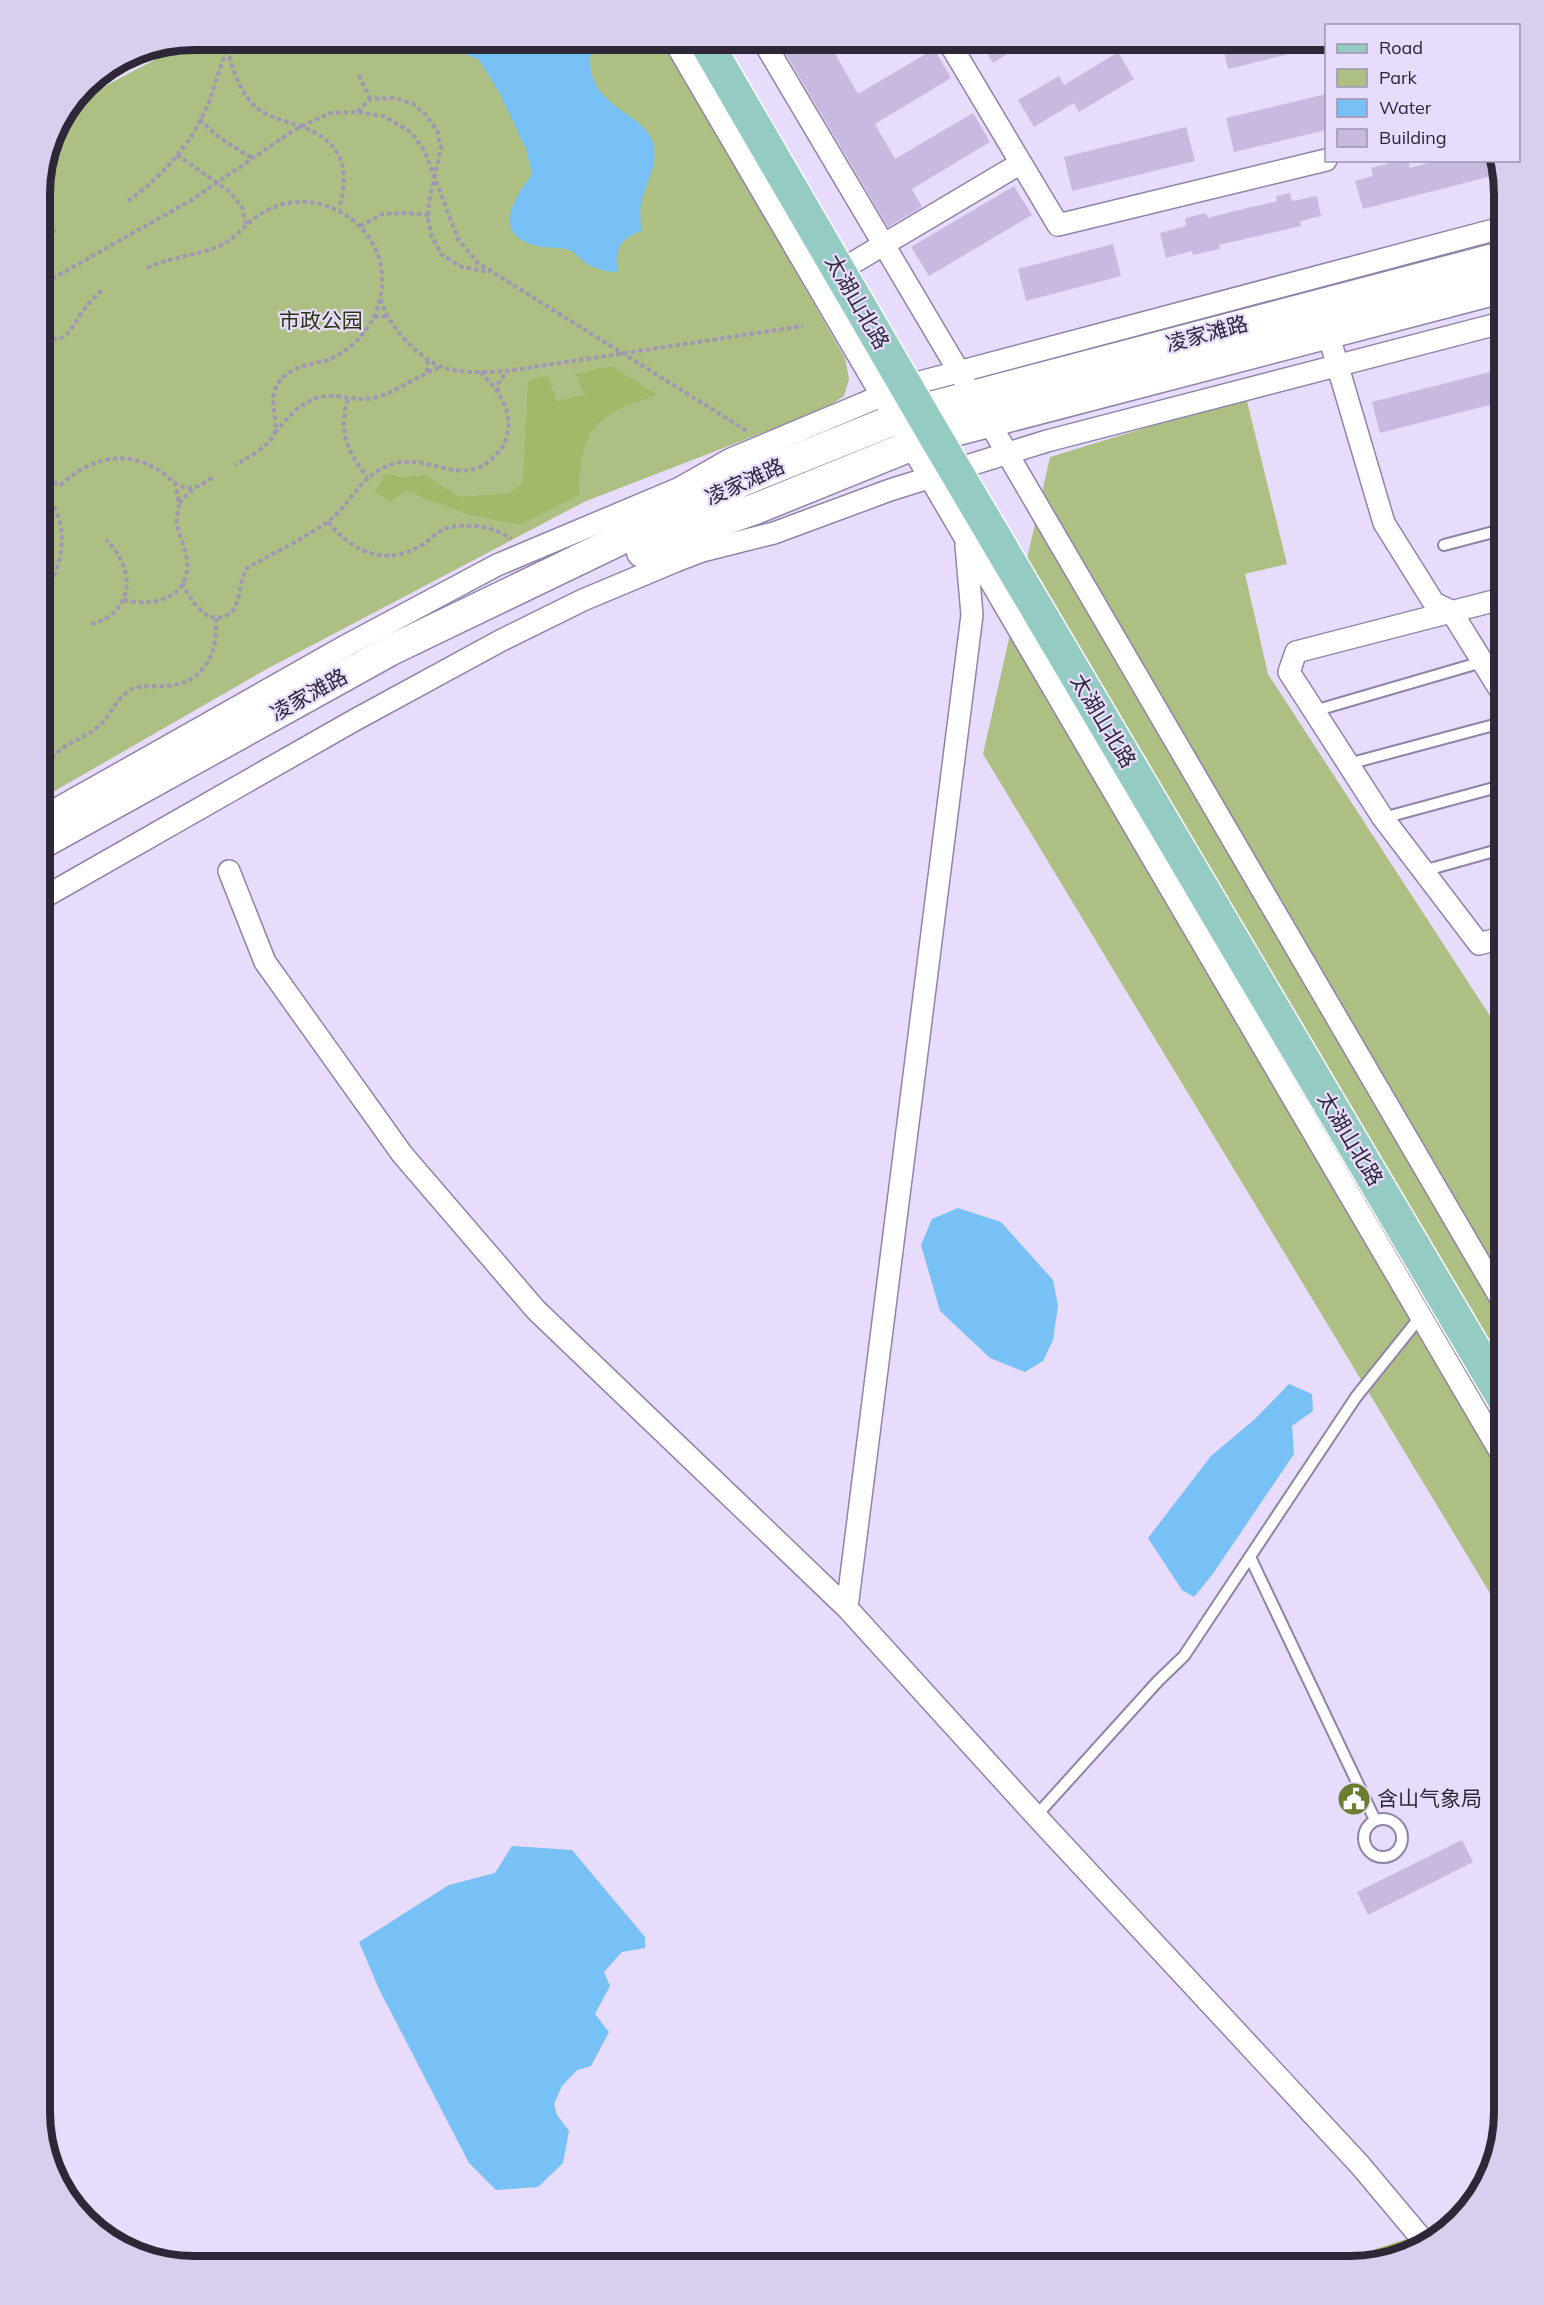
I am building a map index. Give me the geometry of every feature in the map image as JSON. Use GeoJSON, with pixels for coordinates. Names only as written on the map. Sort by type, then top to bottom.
{"type":"FeatureCollection","features":[{"type":"Feature","properties":{"kind":"main road","name":"太湖山北路"},"geometry":{"type":"LineString","coordinates":[[710,50],[918,412],[1494,1382]]}},
{"type":"Feature","properties":{"kind":"main road","name":"太湖山北路"},"geometry":{"type":"LineString","coordinates":[[733,50],[856,261],[918,412]]}},
{"type":"Feature","properties":{"kind":"main road","name":"凌家滩路"},"geometry":{"type":"LineString","coordinates":[[50,839],[391,650],[742,481],[918,412],[1494,259]]}},
{"type":"Feature","properties":{"kind":"main road","name":"凌家滩路"},"geometry":{"type":"LineString","coordinates":[[50,862],[410,662],[668,539],[754,509],[918,412],[989,422],[1494,290]]}},
{"type":"Feature","properties":{"kind":"main road","name":"太湖山北路"},"geometry":{"type":"LineString","coordinates":[[953,471],[1494,1344]]}},
{"type":"Feature","properties":{"kind":"street"},"geometry":{"type":"LineString","coordinates":[[680,50],[918,412],[953,471],[966,539],[972,615],[847,1608]]}},
{"type":"Feature","properties":{"kind":"street"},"geometry":{"type":"LineString","coordinates":[[769,50],[1008,453],[1494,1287]]}},
{"type":"Feature","properties":{"kind":"street"},"geometry":{"type":"LineString","coordinates":[[954,50],[1058,225],[1325,160]]}},
{"type":"Feature","properties":{"kind":"street"},"geometry":{"type":"LineString","coordinates":[[856,261],[1021,163]]}},
{"type":"Feature","properties":{"kind":"street"},"geometry":{"type":"LineString","coordinates":[[50,813],[350,644],[497,565],[680,488],[731,459],[766,444],[918,412],[958,370],[1494,230]]}},
{"type":"Feature","properties":{"kind":"street"},"geometry":{"type":"LineString","coordinates":[[50,894],[353,721],[500,641],[573,605],[702,551],[774,533],[890,490],[1047,441],[1494,325]]}},
{"type":"Feature","properties":{"kind":"street"},"geometry":{"type":"LineString","coordinates":[[1328,333],[1384,523],[1434,603],[1451,611],[1494,681]]}},
{"type":"Feature","properties":{"kind":"street"},"geometry":{"type":"LineString","coordinates":[[966,539],[1494,1441]]}},
{"type":"Feature","properties":{"kind":"street"},"geometry":{"type":"LineString","coordinates":[[1494,601],[1296,652],[1289,672],[1383,818],[1423,871],[1479,944],[1494,941]]}},
{"type":"Feature","properties":{"kind":"street"},"geometry":{"type":"LineString","coordinates":[[229,871],[265,962],[402,1154],[536,1310],[847,1608],[1036,1816],[1360,2165],[1420,2237]]}},
{"type":"Feature","properties":{"kind":"lane"},"geometry":{"type":"LineString","coordinates":[[1444,544],[1494,532]]}},
{"type":"Feature","properties":{"kind":"lane"},"geometry":{"type":"LineString","coordinates":[[1314,711],[1482,662]]}},
{"type":"Feature","properties":{"kind":"lane"},"geometry":{"type":"LineString","coordinates":[[1348,764],[1494,725]]}},
{"type":"Feature","properties":{"kind":"lane"},"geometry":{"type":"LineString","coordinates":[[1383,818],[1494,788]]}},
{"type":"Feature","properties":{"kind":"lane"},"geometry":{"type":"LineString","coordinates":[[1423,871],[1494,852]]}},
{"type":"Feature","properties":{"kind":"lane"},"geometry":{"type":"LineString","coordinates":[[1036,1816],[1158,1681],[1184,1656],[1356,1397],[1421,1316]]}},
{"type":"Feature","properties":{"kind":"lane"},"geometry":{"type":"LineString","coordinates":[[1250,1557],[1375,1820]]}},
{"type":"Feature","properties":{"kind":"path"},"geometry":{"type":"LineString","coordinates":[[128,201],[150,185],[184,147],[206,109],[227,50]]}},
{"type":"Feature","properties":{"kind":"path"},"geometry":{"type":"LineString","coordinates":[[227,50],[242,92],[259,109],[278,120],[301,126],[332,143],[341,158],[345,178],[344,194],[339,209]]}},
{"type":"Feature","properties":{"kind":"path"},"geometry":{"type":"LineString","coordinates":[[359,75],[370,99]]}},
{"type":"Feature","properties":{"kind":"path"},"geometry":{"type":"LineString","coordinates":[[357,112],[370,99],[395,98],[413,104],[426,115],[437,130],[441,148],[429,215],[432,237],[441,255],[462,267],[493,273]]}},
{"type":"Feature","properties":{"kind":"path"},"geometry":{"type":"LineString","coordinates":[[50,280],[147,226],[216,184],[301,126],[330,113],[357,112],[383,116],[411,132],[425,152],[458,239],[478,263],[766,444]]}},
{"type":"Feature","properties":{"kind":"path"},"geometry":{"type":"LineString","coordinates":[[200,120],[209,130],[254,159]]}},
{"type":"Feature","properties":{"kind":"path"},"geometry":{"type":"LineString","coordinates":[[177,155],[230,192],[242,207],[246,224]]}},
{"type":"Feature","properties":{"kind":"path"},"geometry":{"type":"LineString","coordinates":[[147,268],[163,260],[217,247],[230,240],[246,224],[265,211],[302,202],[339,209],[366,232],[376,250],[382,279],[381,297],[374,317],[365,331],[342,354],[290,372],[278,383],[272,405],[274,435]]}},
{"type":"Feature","properties":{"kind":"path"},"geometry":{"type":"LineString","coordinates":[[360,226],[383,214],[429,215]]}},
{"type":"Feature","properties":{"kind":"path"},"geometry":{"type":"LineString","coordinates":[[50,232],[56,231]]}},
{"type":"Feature","properties":{"kind":"path"},"geometry":{"type":"LineString","coordinates":[[50,337],[60,339],[69,334],[82,312],[102,290]]}},
{"type":"Feature","properties":{"kind":"path"},"geometry":{"type":"LineString","coordinates":[[381,297],[388,316],[404,339],[428,358],[442,367],[480,372],[507,371],[803,326]]}},
{"type":"Feature","properties":{"kind":"path"},"geometry":{"type":"LineString","coordinates":[[374,317],[388,316]]}},
{"type":"Feature","properties":{"kind":"path"},"geometry":{"type":"LineString","coordinates":[[427,372],[428,358]]}},
{"type":"Feature","properties":{"kind":"path"},"geometry":{"type":"LineString","coordinates":[[235,465],[257,452],[296,409],[315,399],[331,396],[372,399],[442,367]]}},
{"type":"Feature","properties":{"kind":"path"},"geometry":{"type":"LineString","coordinates":[[498,393],[498,384],[507,371]]}},
{"type":"Feature","properties":{"kind":"path"},"geometry":{"type":"LineString","coordinates":[[182,583],[196,606],[216,619],[224,617],[234,610],[242,577],[247,568],[328,522],[367,477],[387,466],[404,462],[422,462],[462,472],[478,469],[501,449],[508,432],[508,412],[492,384],[480,372]]}},
{"type":"Feature","properties":{"kind":"path"},"geometry":{"type":"LineString","coordinates":[[348,399],[343,416],[345,438],[353,459],[367,477]]}},
{"type":"Feature","properties":{"kind":"path"},"geometry":{"type":"LineString","coordinates":[[50,481],[61,485],[76,471],[100,461],[121,458],[150,466],[175,483],[194,488]]}},
{"type":"Feature","properties":{"kind":"path"},"geometry":{"type":"LineString","coordinates":[[179,503],[194,488],[213,477]]}},
{"type":"Feature","properties":{"kind":"path"},"geometry":{"type":"LineString","coordinates":[[124,600],[139,604],[153,603],[167,598],[178,590],[182,583],[187,569],[187,558],[177,523],[179,503],[175,483]]}},
{"type":"Feature","properties":{"kind":"path"},"geometry":{"type":"LineString","coordinates":[[50,502],[59,520],[62,546],[56,573],[50,583]]}},
{"type":"Feature","properties":{"kind":"path"},"geometry":{"type":"LineString","coordinates":[[328,522],[352,546],[372,554],[390,555],[410,551],[444,530],[463,526],[482,527],[503,533],[514,542]]}},
{"type":"Feature","properties":{"kind":"path"},"geometry":{"type":"LineString","coordinates":[[91,624],[102,622],[115,614],[124,600],[126,575],[121,557],[106,540]]}},
{"type":"Feature","properties":{"kind":"path"},"geometry":{"type":"LineString","coordinates":[[50,761],[65,745],[81,739],[100,725],[119,699],[130,689],[184,682],[201,671],[213,656],[217,637],[216,619]]}},
{"type":"Feature","properties":{"kind":"green space","name":"市政公园"},"geometry":{"type":"Polygon","coordinates":[[[185,50],[668,50],[845,358],[849,379],[844,396],[824,409],[584,502],[265,670],[50,794],[50,185],[54,157],[60,139],[79,106],[90,94],[170,52],[185,50]]]}},
{"type":"Feature","properties":{"kind":"green space"},"geometry":{"type":"Polygon","coordinates":[[[612,366],[657,395],[619,410],[595,427],[583,454],[579,495],[519,525],[467,514],[406,491],[391,501],[375,492],[386,473],[402,478],[425,475],[460,497],[510,493],[523,483],[528,380],[548,376],[556,401],[585,395],[575,374],[612,366]]]}},
{"type":"Feature","properties":{"kind":"green space"},"geometry":{"type":"Polygon","coordinates":[[[1246,397],[1287,564],[1245,574],[1268,674],[1494,1022],[1494,1600],[983,754],[1050,457],[1246,397]]]}},
{"type":"Feature","properties":{"kind":"green space"},"geometry":{"type":"Polygon","coordinates":[[[1428,2232],[1405,2245],[1387,2251],[1356,2255],[1428,2232]]]}},
{"type":"Feature","properties":{"kind":"water"},"geometry":{"type":"Polygon","coordinates":[[[456,50],[593,50],[590,61],[593,77],[599,90],[641,125],[649,135],[655,153],[653,167],[641,203],[641,231],[628,237],[620,246],[617,257],[618,272],[605,271],[591,266],[571,251],[541,247],[525,242],[516,235],[511,227],[512,207],[532,174],[526,149],[499,92],[479,60],[456,50]]]}},
{"type":"Feature","properties":{"kind":"water"},"geometry":{"type":"Polygon","coordinates":[[[958,1208],[1001,1222],[1053,1280],[1058,1306],[1053,1340],[1043,1361],[1025,1372],[990,1358],[940,1311],[921,1245],[932,1219],[958,1208]]]}},
{"type":"Feature","properties":{"kind":"water"},"geometry":{"type":"Polygon","coordinates":[[[1289,1384],[1312,1394],[1313,1411],[1292,1426],[1294,1454],[1212,1575],[1194,1597],[1182,1590],[1148,1538],[1211,1456],[1255,1419],[1289,1384]]]}},
{"type":"Feature","properties":{"kind":"water"},"geometry":{"type":"Polygon","coordinates":[[[512,1846],[572,1850],[645,1937],[645,1948],[622,1952],[604,1972],[610,1986],[595,2014],[609,2032],[591,2066],[577,2070],[562,2086],[554,2104],[557,2115],[569,2131],[563,2163],[538,2187],[496,2190],[469,2163],[379,1989],[359,1942],[449,1885],[495,1873],[512,1846]]]}},
{"type":"Feature","properties":{"kind":"building"},"geometry":{"type":"Polygon","coordinates":[[[783,50],[837,50],[834,52],[858,94],[935,50],[951,78],[875,124],[895,159],[973,113],[990,142],[912,189],[922,207],[888,227],[783,50]]]}},
{"type":"Feature","properties":{"kind":"building"},"geometry":{"type":"Polygon","coordinates":[[[985,50],[1014,50],[993,63],[985,50]]]}},
{"type":"Feature","properties":{"kind":"building"},"geometry":{"type":"Polygon","coordinates":[[[1224,50],[1306,50],[1228,69],[1224,50]]]}},
{"type":"Feature","properties":{"kind":"building"},"geometry":{"type":"Polygon","coordinates":[[[1118,52],[1134,79],[1079,112],[1074,103],[1034,127],[1018,100],[1059,76],[1064,85],[1118,52]]]}},
{"type":"Feature","properties":{"kind":"building"},"geometry":{"type":"Polygon","coordinates":[[[1325,94],[1325,130],[1234,152],[1226,118],[1325,94]]]}},
{"type":"Feature","properties":{"kind":"building"},"geometry":{"type":"Polygon","coordinates":[[[1186,127],[1195,161],[1072,191],[1064,157],[1186,127]]]}},
{"type":"Feature","properties":{"kind":"building"},"geometry":{"type":"Polygon","coordinates":[[[1394,162],[1408,162],[1410,168],[1432,162],[1491,162],[1493,176],[1363,209],[1355,181],[1373,176],[1371,168],[1394,162]]]}},
{"type":"Feature","properties":{"kind":"building"},"geometry":{"type":"Polygon","coordinates":[[[1014,186],[1032,215],[929,276],[911,247],[1014,186]]]}},
{"type":"Feature","properties":{"kind":"building"},"geometry":{"type":"Polygon","coordinates":[[[1290,193],[1292,201],[1317,196],[1321,216],[1300,221],[1301,226],[1219,245],[1220,249],[1193,255],[1192,251],[1166,258],[1160,233],[1186,226],[1185,218],[1206,213],[1208,218],[1277,201],[1276,196],[1290,193]]]}},
{"type":"Feature","properties":{"kind":"building"},"geometry":{"type":"Polygon","coordinates":[[[1113,244],[1121,276],[1026,301],[1018,269],[1113,244]]]}},
{"type":"Feature","properties":{"kind":"building"},"geometry":{"type":"Polygon","coordinates":[[[1494,371],[1494,404],[1380,433],[1372,402],[1494,371]]]}},
{"type":"Feature","properties":{"kind":"building"},"geometry":{"type":"Polygon","coordinates":[[[1462,1840],[1473,1862],[1368,1915],[1357,1892],[1462,1840]]]}},
{"type":"Feature","properties":{"kind":"place","name":"含山气象局"},"geometry":{"type":"Point","coordinates":[1354,1799]}}]}
